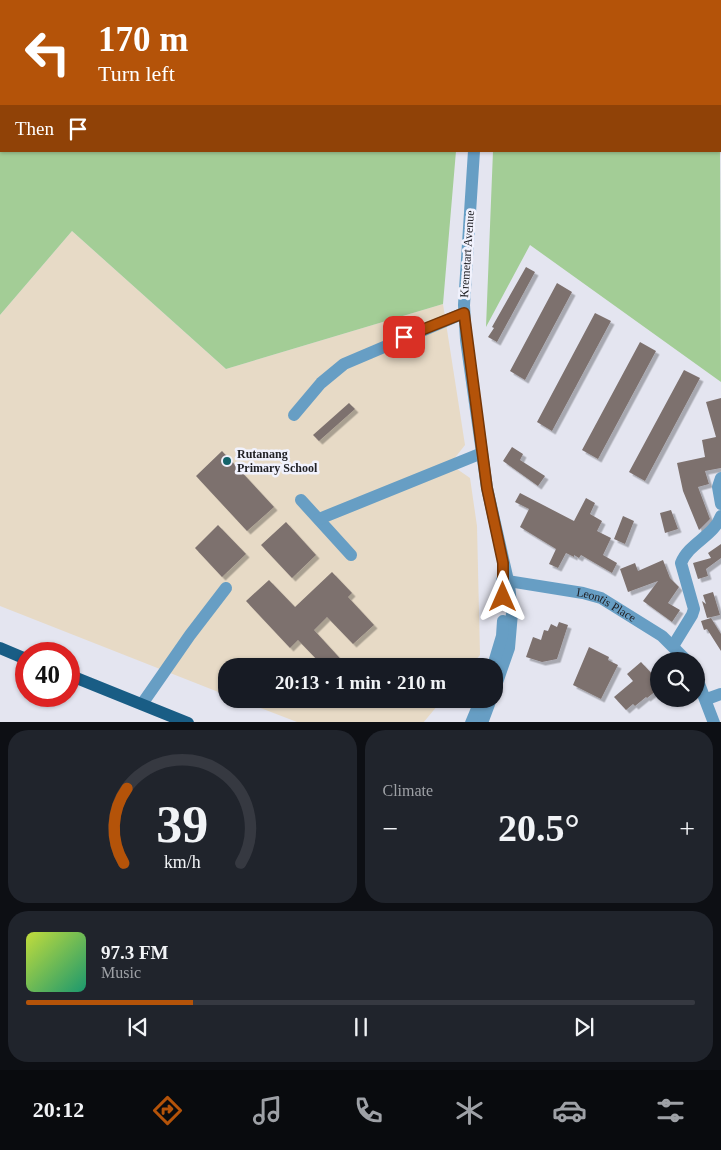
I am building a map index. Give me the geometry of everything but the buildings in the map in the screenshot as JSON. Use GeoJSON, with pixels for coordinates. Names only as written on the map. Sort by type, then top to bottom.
{"type":"FeatureCollection","features":[{"type":"Feature","properties":{"kind":"main road"},"geometry":{"type":"LineString","coordinates":[[0,648],[15,654]]}},
{"type":"Feature","properties":{"kind":"main road"},"geometry":{"type":"LineString","coordinates":[[80,679],[188,722]]}},
{"type":"Feature","properties":{"kind":"street","name":"Kremetart Avenue"},"geometry":{"type":"LineString","coordinates":[[474,152],[464,313],[482,453],[505,580],[512,607],[511,636],[503,666]]}},
{"type":"Feature","properties":{"kind":"street"},"geometry":{"type":"LineString","coordinates":[[294,415],[321,383],[344,364],[464,313]]}},
{"type":"Feature","properties":{"kind":"street"},"geometry":{"type":"LineString","coordinates":[[319,519],[482,453]]}},
{"type":"Feature","properties":{"kind":"street"},"geometry":{"type":"LineString","coordinates":[[721,478],[718,487],[721,504]]}},
{"type":"Feature","properties":{"kind":"street"},"geometry":{"type":"LineString","coordinates":[[301,500],[351,555]]}},
{"type":"Feature","properties":{"kind":"street"},"geometry":{"type":"LineString","coordinates":[[673,646],[694,609],[681,563],[684,555],[716,526],[721,516]]}},
{"type":"Feature","properties":{"kind":"street","name":"Kremetart Avenue"},"geometry":{"type":"LineString","coordinates":[[495,658],[503,630],[505,580]]}},
{"type":"Feature","properties":{"kind":"street","name":"Leontis Place"},"geometry":{"type":"LineString","coordinates":[[505,580],[601,598],[662,636],[679,652]]}},
{"type":"Feature","properties":{"kind":"street"},"geometry":{"type":"LineString","coordinates":[[142,704],[190,635],[226,588]]}},
{"type":"Feature","properties":{"kind":"street"},"geometry":{"type":"LineString","coordinates":[[707,699],[721,694]]}},
{"type":"Feature","properties":{"kind":"street"},"geometry":{"type":"LineString","coordinates":[[705,695],[714,722]]}},
{"type":"Feature","properties":{"kind":"street"},"geometry":{"type":"LineString","coordinates":[[471,722],[477,708]]}},
{"type":"Feature","properties":{"kind":"street"},"geometry":{"type":"LineString","coordinates":[[482,722],[487,708]]}},
{"type":"Feature","properties":{"kind":"shaded area","name":"Rutanang Primary School"},"geometry":{"type":"Polygon","coordinates":[[[72,231],[226,369],[443,304],[465,445],[454,459],[457,469],[470,478],[477,526],[480,655],[478,658],[218,658],[218,692],[0,606],[0,315],[72,231]]]}},
{"type":"Feature","properties":{"kind":"shaded area"},"geometry":{"type":"Polygon","coordinates":[[[260,708],[436,708],[424,722],[297,722],[260,708]]]}},
{"type":"Feature","properties":{"kind":"green space"},"geometry":{"type":"Polygon","coordinates":[[[0,152],[456,152],[443,304],[226,369],[72,231],[0,315],[0,152]]]}},
{"type":"Feature","properties":{"kind":"green space"},"geometry":{"type":"Polygon","coordinates":[[[493,152],[720,152],[721,382],[530,245],[486,327],[493,152]]]}},
{"type":"Feature","properties":{"kind":"place","name":"Rutanang Primary School"},"geometry":{"type":"Point","coordinates":[227,461]}},
{"type":"Feature","properties":{"kind":"route"},"geometry":{"type":"LineString","coordinates":[[404,337],[464,313],[466,340],[487,488],[503,563],[503,597]]}}]}
